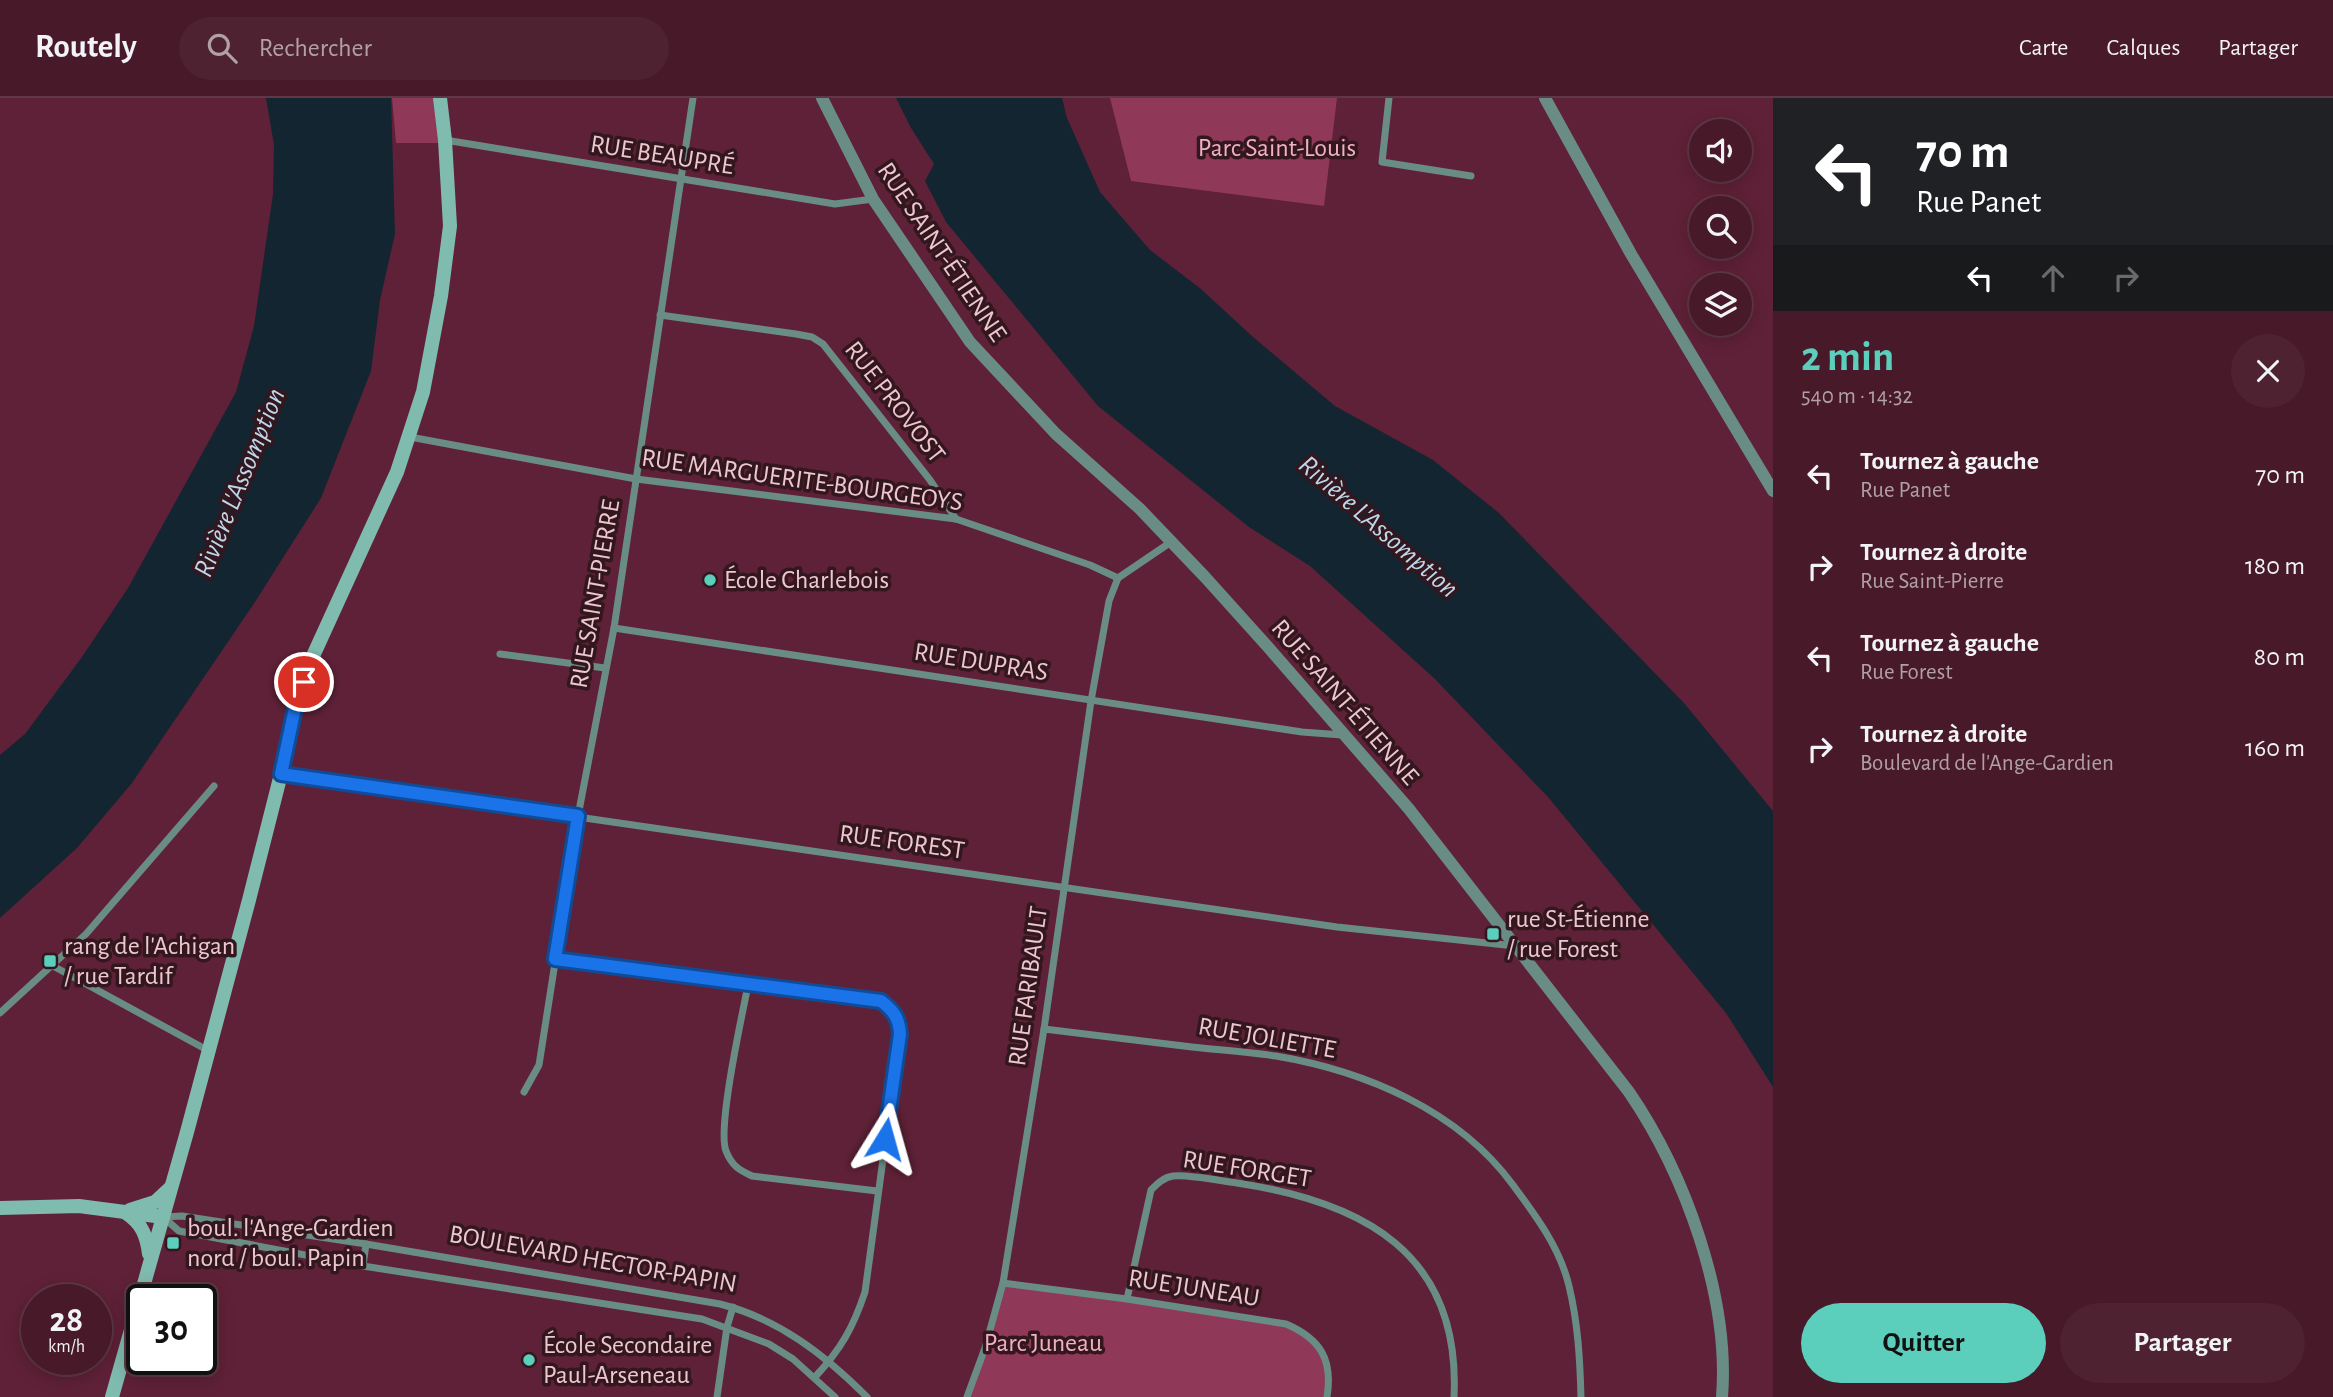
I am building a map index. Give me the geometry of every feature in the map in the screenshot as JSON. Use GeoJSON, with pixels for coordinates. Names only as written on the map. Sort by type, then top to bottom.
{"type":"FeatureCollection","features":[{"type":"Feature","properties":{"kind":"main road"},"geometry":{"type":"LineString","coordinates":[[112,1397],[209,1051],[281,774],[295,708],[313,656],[379,513],[410,437],[431,354],[450,226],[440,98]]}},
{"type":"Feature","properties":{"kind":"main road"},"geometry":{"type":"LineString","coordinates":[[122,1211],[155,1202],[172,1185]]}},
{"type":"Feature","properties":{"kind":"main road","name":"BOULEVARD HECTOR-PAPIN"},"geometry":{"type":"LineString","coordinates":[[0,1209],[79,1206],[163,1217]]}},
{"type":"Feature","properties":{"kind":"main road"},"geometry":{"type":"LineString","coordinates":[[122,1211],[134,1218],[144,1231],[150,1261]]}},
{"type":"Feature","properties":{"kind":"street","name":"RUE SAINT-PIERRE"},"geometry":{"type":"LineString","coordinates":[[524,1092],[539,1065],[578,816],[604,668],[614,628],[693,98]]}},
{"type":"Feature","properties":{"kind":"street","name":"RUE SAINT-ÉTIENNE"},"geometry":{"type":"LineString","coordinates":[[822,98],[873,199],[970,342],[1056,434],[1112,483],[1171,542],[1259,637],[1409,809],[1629,1092],[1659,1143],[1679,1185],[1707,1265],[1721,1336],[1723,1397]]}},
{"type":"Feature","properties":{"kind":"street"},"geometry":{"type":"LineString","coordinates":[[1389,98],[1382,162],[1471,176]]}},
{"type":"Feature","properties":{"kind":"street"},"geometry":{"type":"LineString","coordinates":[[1545,98],[1631,254],[1773,491]]}},
{"type":"Feature","properties":{"kind":"street","name":"RUE BEAUPRÉ"},"geometry":{"type":"LineString","coordinates":[[445,140],[835,204],[873,199]]}},
{"type":"Feature","properties":{"kind":"street","name":"RUE PROVOST"},"geometry":{"type":"LineString","coordinates":[[660,315],[796,334],[812,337],[823,344],[930,480],[956,519]]}},
{"type":"Feature","properties":{"kind":"street","name":"RUE MARGUERITE-BOURGEOYS"},"geometry":{"type":"LineString","coordinates":[[410,437],[636,479],[956,519],[1090,565],[1118,578]]}},
{"type":"Feature","properties":{"kind":"street"},"geometry":{"type":"LineString","coordinates":[[1118,578],[1171,542]]}},
{"type":"Feature","properties":{"kind":"street","name":"RUE FARIBAULT"},"geometry":{"type":"LineString","coordinates":[[967,1397],[985,1348],[1003,1283],[1044,1029],[1091,701],[1109,601],[1118,578]]}},
{"type":"Feature","properties":{"kind":"street","name":"RUE DUPRAS"},"geometry":{"type":"LineString","coordinates":[[614,628],[1091,701],[1302,732],[1342,735]]}},
{"type":"Feature","properties":{"kind":"street"},"geometry":{"type":"LineString","coordinates":[[500,654],[604,668]]}},
{"type":"Feature","properties":{"kind":"street","name":"RUE FOREST"},"geometry":{"type":"LineString","coordinates":[[281,774],[1337,927],[1516,947]]}},
{"type":"Feature","properties":{"kind":"street"},"geometry":{"type":"LineString","coordinates":[[0,1013],[86,934],[214,786]]}},
{"type":"Feature","properties":{"kind":"street"},"geometry":{"type":"LineString","coordinates":[[555,959],[881,1001],[899,1019],[900,1034],[865,1292],[855,1322],[843,1345],[815,1377]]}},
{"type":"Feature","properties":{"kind":"street"},"geometry":{"type":"LineString","coordinates":[[53,967],[209,1051]]}},
{"type":"Feature","properties":{"kind":"street"},"geometry":{"type":"LineString","coordinates":[[748,985],[723,1125],[726,1150],[732,1164],[752,1176],[877,1191]]}},
{"type":"Feature","properties":{"kind":"street","name":"RUE JOLIETTE"},"geometry":{"type":"LineString","coordinates":[[1044,1029],[1276,1056],[1319,1065],[1391,1090],[1449,1121],[1505,1173],[1551,1241],[1569,1285],[1577,1327],[1581,1397]]}},
{"type":"Feature","properties":{"kind":"street","name":"RUE FORGET"},"geometry":{"type":"LineString","coordinates":[[1127,1299],[1151,1190],[1161,1181],[1173,1176],[1212,1180],[1270,1188],[1322,1202],[1353,1214],[1388,1236],[1427,1278],[1439,1302],[1451,1343],[1454,1358],[1454,1397]]}},
{"type":"Feature","properties":{"kind":"street","name":"BOULEVARD HECTOR-PAPIN"},"geometry":{"type":"LineString","coordinates":[[163,1217],[182,1216],[366,1244],[733,1307],[784,1329],[830,1361],[867,1397]]}},
{"type":"Feature","properties":{"kind":"street","name":"BOULEVARD HECTOR-PAPIN"},"geometry":{"type":"LineString","coordinates":[[163,1217],[179,1231],[363,1266],[702,1319],[769,1344],[815,1377],[835,1397]]}},
{"type":"Feature","properties":{"kind":"street"},"geometry":{"type":"LineString","coordinates":[[363,1266],[366,1244]]}},
{"type":"Feature","properties":{"kind":"street","name":"RUE JUNEAU"},"geometry":{"type":"LineString","coordinates":[[1003,1283],[1267,1320],[1294,1327],[1309,1336],[1325,1359],[1329,1375],[1326,1397]]}},
{"type":"Feature","properties":{"kind":"street"},"geometry":{"type":"LineString","coordinates":[[717,1397],[727,1327],[733,1307]]}},
{"type":"Feature","properties":{"kind":"green space"},"geometry":{"type":"Polygon","coordinates":[[[392,98],[440,98],[446,143],[396,143],[392,98]]]}},
{"type":"Feature","properties":{"kind":"green space","name":"Parc Saint-Louis"},"geometry":{"type":"Polygon","coordinates":[[[1110,98],[1337,98],[1324,206],[1131,181],[1110,98]]]}},
{"type":"Feature","properties":{"kind":"green space","name":"Parc Juneau"},"geometry":{"type":"Polygon","coordinates":[[[1003,1283],[1277,1322],[1309,1336],[1325,1359],[1327,1397],[967,1397],[1003,1283]]]}},
{"type":"Feature","properties":{"kind":"water","name":"Rivière L'Assomption"},"geometry":{"type":"Polygon","coordinates":[[[266,98],[391,98],[395,234],[380,300],[371,371],[321,498],[253,605],[132,783],[77,848],[0,918],[0,755],[25,734],[82,657],[128,588],[236,392],[254,326],[273,194],[274,145],[266,98]]]}},
{"type":"Feature","properties":{"kind":"water","name":"Rivière L'Assomption"},"geometry":{"type":"Polygon","coordinates":[[[896,98],[1062,98],[1067,118],[1100,192],[1150,250],[1201,289],[1335,406],[1433,460],[1499,513],[1684,703],[1773,811],[1773,1087],[1726,1013],[1548,797],[1435,679],[1310,566],[1249,527],[1098,406],[946,222],[925,181],[934,164],[896,98]]]}},
{"type":"Feature","properties":{"kind":"place","name":"École Charlebois"},"geometry":{"type":"Point","coordinates":[710,580]}},
{"type":"Feature","properties":{"kind":"place","name":"rue St-Étienne / rue Forest"},"geometry":{"type":"Point","coordinates":[1493,934]}},
{"type":"Feature","properties":{"kind":"place","name":"rang de l'Achigan / rue Tardif"},"geometry":{"type":"Point","coordinates":[50,961]}},
{"type":"Feature","properties":{"kind":"place","name":"boul. l'Ange-Gardien nord / boul. Papin"},"geometry":{"type":"Point","coordinates":[173,1243]}},
{"type":"Feature","properties":{"kind":"place","name":"École Secondaire Paul-Arseneau"},"geometry":{"type":"Point","coordinates":[529,1360]}},
{"type":"Feature","properties":{"kind":"route"},"geometry":{"type":"LineString","coordinates":[[304,682],[295,708],[281,774],[578,816],[555,959],[881,1001],[899,1019],[900,1034],[885,1139]]}}]}
